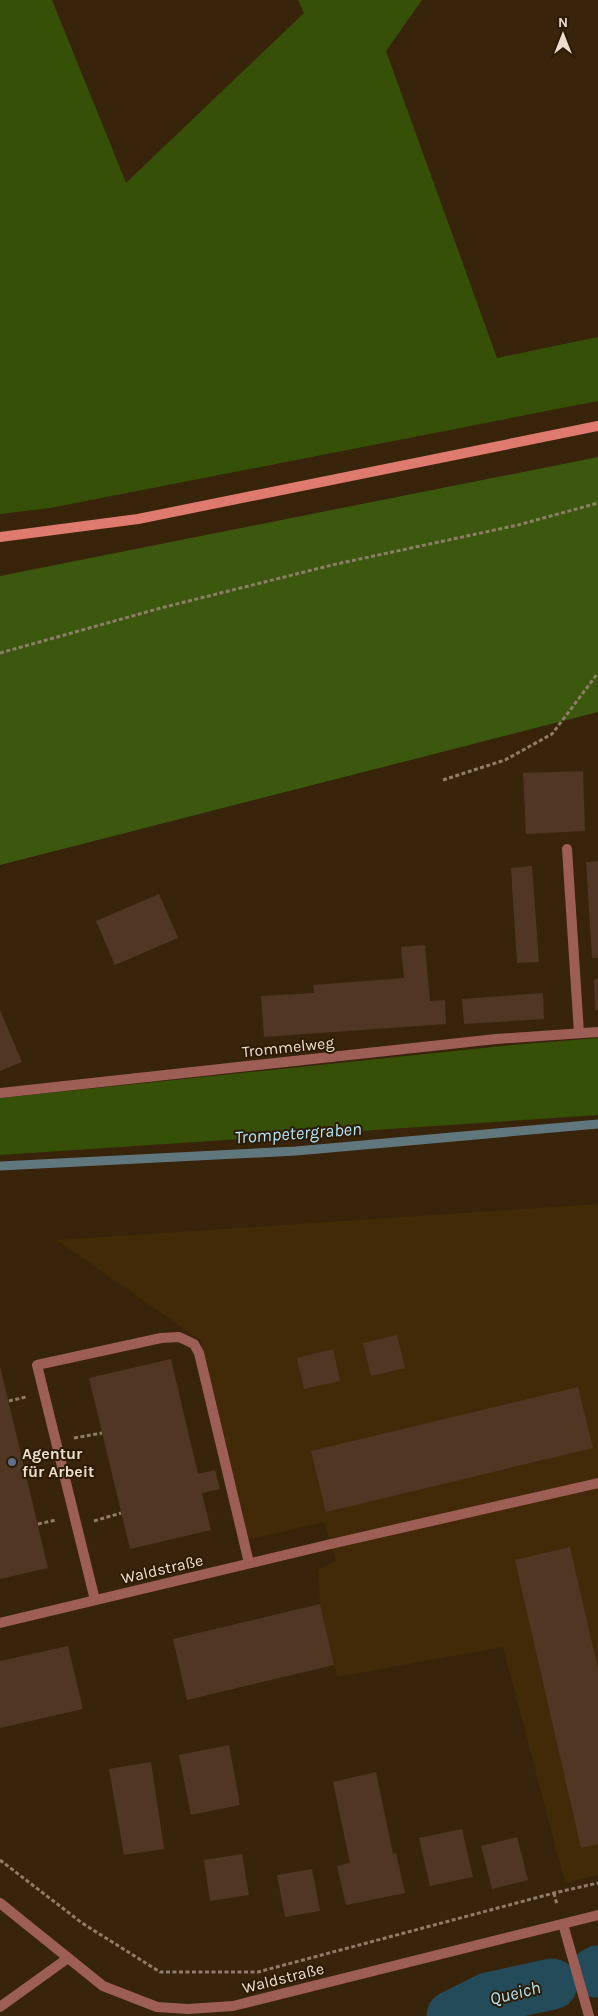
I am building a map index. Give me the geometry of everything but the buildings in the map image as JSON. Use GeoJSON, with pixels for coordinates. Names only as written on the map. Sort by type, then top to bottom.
{"type":"FeatureCollection","features":[{"type":"Feature","properties":{"kind":"main road"},"geometry":{"type":"LineString","coordinates":[[0,537],[138,519],[598,426]]}},
{"type":"Feature","properties":{"kind":"street"},"geometry":{"type":"LineString","coordinates":[[567,849],[579,1033]]}},
{"type":"Feature","properties":{"kind":"street","name":"Trommelweg"},"geometry":{"type":"LineString","coordinates":[[0,1093],[496,1039],[598,1032]]}},
{"type":"Feature","properties":{"kind":"street"},"geometry":{"type":"LineString","coordinates":[[95,1600],[37,1365],[161,1338],[179,1338],[194,1344],[199,1353],[249,1563]]}},
{"type":"Feature","properties":{"kind":"street","name":"Waldstraße"},"geometry":{"type":"LineString","coordinates":[[0,1624],[249,1563],[598,1483]]}},
{"type":"Feature","properties":{"kind":"street","name":"Waldstraße"},"geometry":{"type":"LineString","coordinates":[[2,1908],[103,1986],[157,2007],[187,2012],[233,2006],[598,1915]]}},
{"type":"Feature","properties":{"kind":"street"},"geometry":{"type":"LineString","coordinates":[[563,1924],[589,2016],[598,2014]]}},
{"type":"Feature","properties":{"kind":"street"},"geometry":{"type":"LineString","coordinates":[[0,2007],[68,1958]]}},
{"type":"Feature","properties":{"kind":"path"},"geometry":{"type":"LineString","coordinates":[[0,653],[160,608],[332,566],[518,525],[598,503]]}},
{"type":"Feature","properties":{"kind":"path"},"geometry":{"type":"LineString","coordinates":[[443,780],[505,760],[552,734],[598,672]]}},
{"type":"Feature","properties":{"kind":"path"},"geometry":{"type":"LineString","coordinates":[[56,1442],[102,1433]]}},
{"type":"Feature","properties":{"kind":"path"},"geometry":{"type":"LineString","coordinates":[[76,1525],[121,1513]]}},
{"type":"Feature","properties":{"kind":"path"},"geometry":{"type":"LineString","coordinates":[[0,1860],[82,1923],[160,1972],[258,1972],[598,1883]]}},
{"type":"Feature","properties":{"kind":"shaded area"},"geometry":{"type":"Polygon","coordinates":[[[598,1204],[598,1875],[565,1883],[503,1647],[337,1677],[320,1604],[318,1570],[336,1561],[324,1522],[246,1540],[201,1341],[57,1240],[598,1204]]]}},
{"type":"Feature","properties":{"kind":"green space"},"geometry":{"type":"Polygon","coordinates":[[[0,0],[52,0],[126,183],[304,13],[298,0],[422,0],[386,51],[497,358],[598,337],[598,401],[50,508],[0,514],[0,0]]]}},
{"type":"Feature","properties":{"kind":"green space"},"geometry":{"type":"Polygon","coordinates":[[[598,457],[598,712],[0,865],[0,576],[598,457]]]}},
{"type":"Feature","properties":{"kind":"green space"},"geometry":{"type":"Polygon","coordinates":[[[598,1038],[598,1115],[0,1155],[0,1098],[512,1045],[598,1038]]]}},
{"type":"Feature","properties":{"kind":"waterway","name":"Trompetergraben"},"geometry":{"type":"LineString","coordinates":[[0,1166],[296,1151],[598,1124]]}},
{"type":"Feature","properties":{"kind":"waterway","name":"Queich"},"geometry":{"type":"LineString","coordinates":[[452,2016],[488,1998],[552,1984]]}},
{"type":"Feature","properties":{"kind":"place","name":"Agentur für Arbeit"},"geometry":{"type":"Point","coordinates":[12,1462]}}]}
